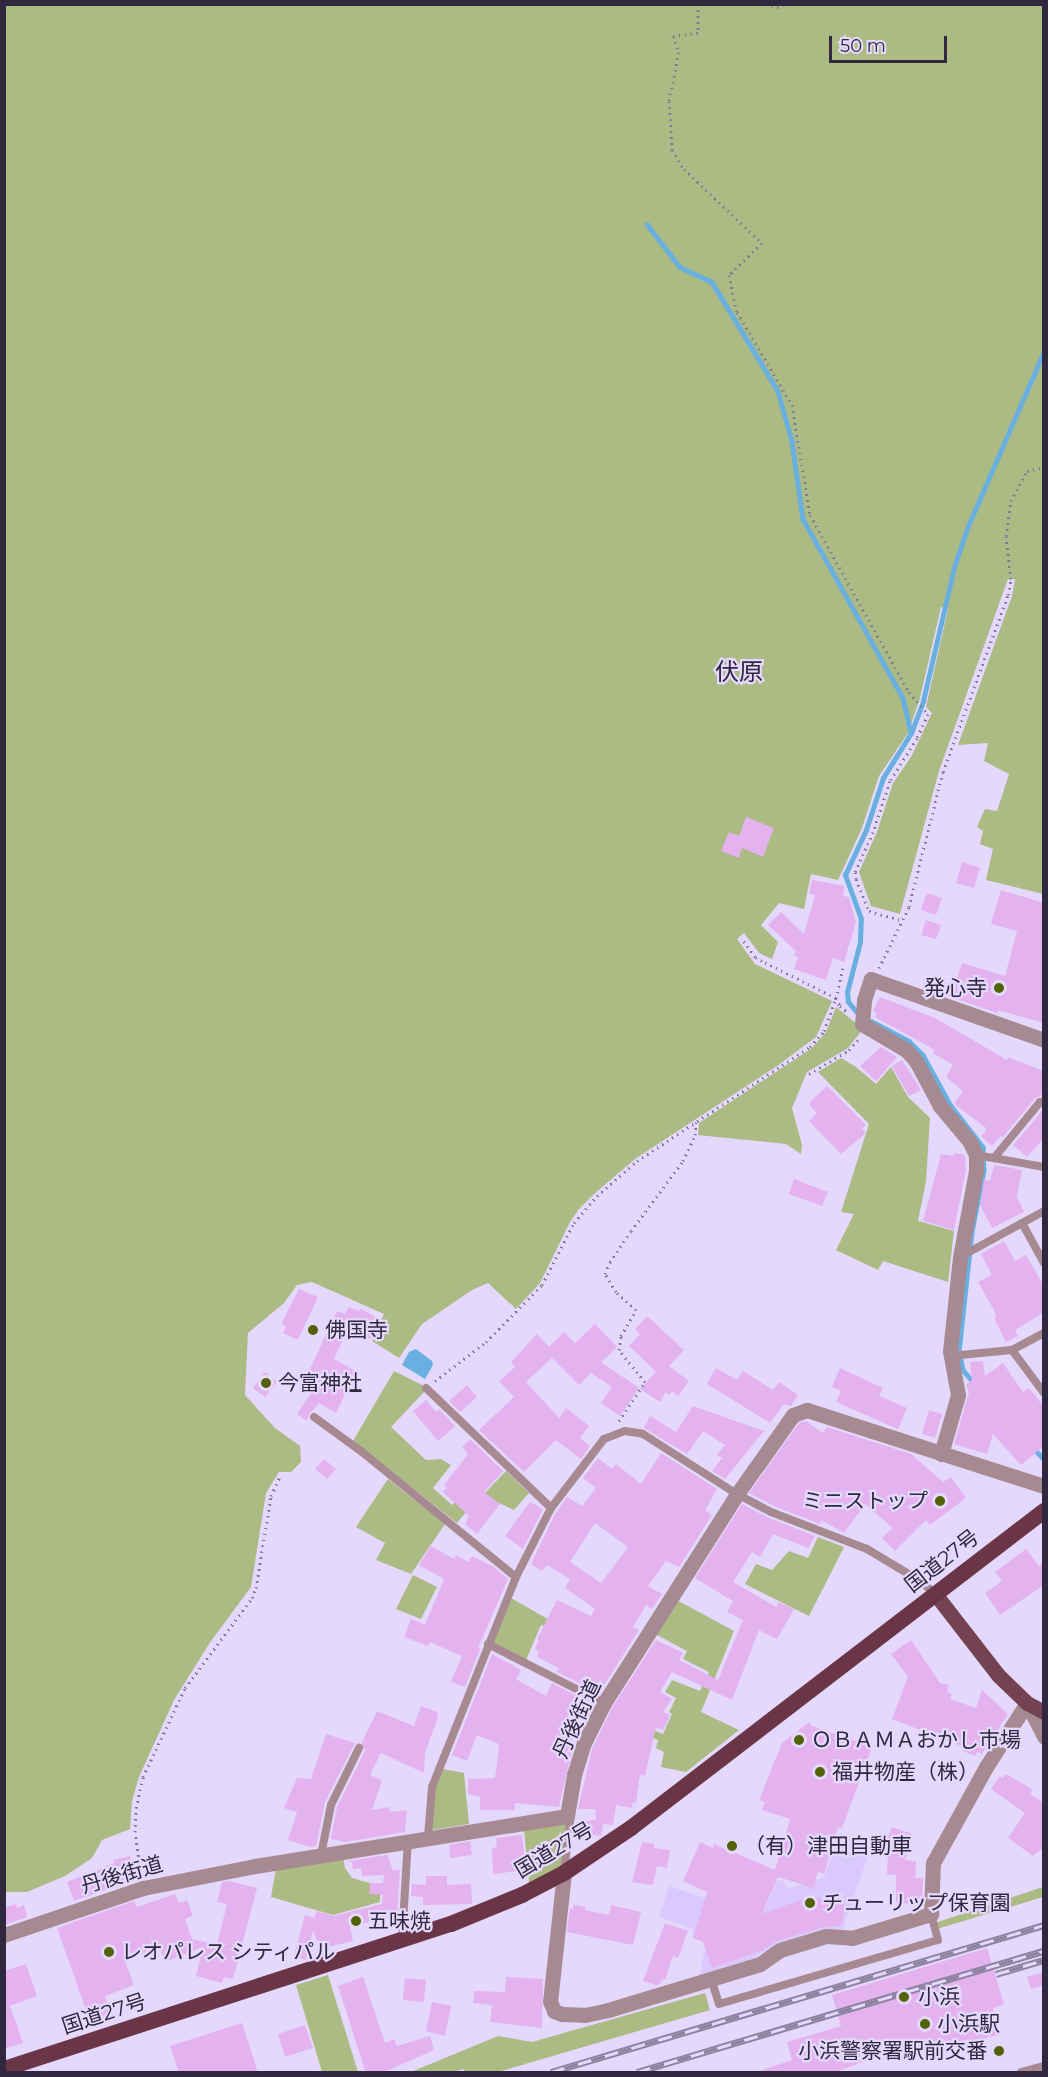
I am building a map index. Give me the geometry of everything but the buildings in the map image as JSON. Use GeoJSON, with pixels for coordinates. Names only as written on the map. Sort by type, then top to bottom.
{"type":"FeatureCollection","features":[{"type":"Feature","properties":{"kind":"highway","name":"国道27号"},"geometry":{"type":"LineString","coordinates":[[4,2069],[488,1911],[564,1873],[631,1828],[1044,1511]]}},
{"type":"Feature","properties":{"kind":"main road"},"geometry":{"type":"LineString","coordinates":[[936,1595],[998,1675],[1027,1703],[1044,1712]]}},
{"type":"Feature","properties":{"kind":"street"},"geometry":{"type":"LineString","coordinates":[[941,1454],[957,1395],[956,1356],[976,1171],[985,1157],[940,1106],[916,1061],[906,1050],[864,1021],[871,979],[1044,1040]]}},
{"type":"Feature","properties":{"kind":"street","name":"丹後街道"},"geometry":{"type":"LineString","coordinates":[[4,1935],[143,1888],[408,1840],[567,1816],[574,1775],[584,1743],[604,1702],[738,1494],[793,1415],[807,1410],[1044,1486]]}},
{"type":"Feature","properties":{"kind":"street"},"geometry":{"type":"LineString","coordinates":[[1027,1703],[1044,1705]]}},
{"type":"Feature","properties":{"kind":"street"},"geometry":{"type":"LineString","coordinates":[[1027,1703],[1044,1729]]}},
{"type":"Feature","properties":{"kind":"street"},"geometry":{"type":"LineString","coordinates":[[1027,1703],[1044,1737]]}},
{"type":"Feature","properties":{"kind":"street"},"geometry":{"type":"LineString","coordinates":[[564,1873],[550,2001],[554,2011],[585,2015],[609,2010],[760,1964],[780,1950],[826,1936],[852,1938],[931,1914],[933,1863],[986,1767],[1027,1703]]}},
{"type":"Feature","properties":{"kind":"lane"},"geometry":{"type":"LineString","coordinates":[[985,1157],[1040,1102],[1044,1103]]}},
{"type":"Feature","properties":{"kind":"lane"},"geometry":{"type":"LineString","coordinates":[[985,1157],[1044,1167]]}},
{"type":"Feature","properties":{"kind":"lane"},"geometry":{"type":"LineString","coordinates":[[967,1253],[1044,1211]]}},
{"type":"Feature","properties":{"kind":"lane"},"geometry":{"type":"LineString","coordinates":[[1022,1223],[1044,1263]]}},
{"type":"Feature","properties":{"kind":"lane"},"geometry":{"type":"LineString","coordinates":[[956,1356],[1012,1350],[1044,1333]]}},
{"type":"Feature","properties":{"kind":"lane"},"geometry":{"type":"LineString","coordinates":[[1012,1350],[1044,1393]]}},
{"type":"Feature","properties":{"kind":"lane"},"geometry":{"type":"LineString","coordinates":[[426,1388],[551,1508]]}},
{"type":"Feature","properties":{"kind":"lane"},"geometry":{"type":"LineString","coordinates":[[314,1417],[362,1452],[516,1577]]}},
{"type":"Feature","properties":{"kind":"lane"},"geometry":{"type":"LineString","coordinates":[[428,1837],[432,1786],[516,1577],[551,1508],[604,1439],[624,1431],[643,1434],[738,1494],[771,1512],[867,1550],[922,1582],[936,1595]]}},
{"type":"Feature","properties":{"kind":"lane"},"geometry":{"type":"LineString","coordinates":[[488,1644],[604,1702]]}},
{"type":"Feature","properties":{"kind":"lane"},"geometry":{"type":"LineString","coordinates":[[321,1855],[331,1805],[359,1748]]}},
{"type":"Feature","properties":{"kind":"lane"},"geometry":{"type":"LineString","coordinates":[[564,1873],[570,1821],[567,1816]]}},
{"type":"Feature","properties":{"kind":"lane"},"geometry":{"type":"LineString","coordinates":[[402,1940],[408,1840]]}},
{"type":"Feature","properties":{"kind":"lane"},"geometry":{"type":"LineString","coordinates":[[711,1979],[719,2004],[939,1940],[931,1914]]}},
{"type":"Feature","properties":{"kind":"lane"},"geometry":{"type":"LineString","coordinates":[[1021,2073],[1044,2066]]}},
{"type":"Feature","properties":{"kind":"path"},"geometry":{"type":"LineString","coordinates":[[699,4],[698,33],[673,36],[679,52],[669,101],[670,136],[677,160],[762,243],[729,275],[736,312],[792,405],[810,515],[909,692],[928,714],[917,738],[890,781],[873,832],[855,872],[869,911],[903,921]]}},
{"type":"Feature","properties":{"kind":"path"},"geometry":{"type":"LineString","coordinates":[[766,4],[777,7],[785,4]]}},
{"type":"Feature","properties":{"kind":"path"},"geometry":{"type":"LineString","coordinates":[[871,979],[884,961],[909,907],[943,772],[1008,595],[1011,579],[1006,536],[1011,501],[1027,471],[1044,467]]}},
{"type":"Feature","properties":{"kind":"path"},"geometry":{"type":"LineString","coordinates":[[743,940],[762,961],[836,998],[840,1006],[864,1021],[849,1050],[809,1074]]}},
{"type":"Feature","properties":{"kind":"path"},"geometry":{"type":"LineString","coordinates":[[426,1388],[486,1342],[542,1285],[582,1211],[637,1161],[810,1047],[824,1031],[836,998],[843,969]]}},
{"type":"Feature","properties":{"kind":"path"},"geometry":{"type":"LineString","coordinates":[[619,1433],[617,1424],[645,1382],[619,1350],[621,1336],[636,1310],[616,1292],[605,1274],[610,1262],[631,1231],[683,1161],[695,1136],[696,1122]]}},
{"type":"Feature","properties":{"kind":"path"},"geometry":{"type":"LineString","coordinates":[[143,1888],[135,1832],[135,1808],[143,1778],[185,1688],[252,1598],[256,1588],[271,1496],[280,1478]]}},
{"type":"Feature","properties":{"kind":"shaded area","name":"チューリップ保育園"},"geometry":{"type":"Polygon","coordinates":[[[840,1833],[872,1844],[842,1932],[819,1933],[758,1954],[753,1961],[699,1978],[707,1938],[692,1935],[693,1929],[659,1917],[669,1886],[726,1905],[765,1909],[778,1880],[784,1881],[787,1889],[824,1877],[840,1833]]]}},
{"type":"Feature","properties":{"kind":"green space"},"geometry":{"type":"Polygon","coordinates":[[[5,5],[1043,5],[1043,894],[986,880],[993,849],[980,844],[983,831],[977,827],[985,809],[997,811],[1009,774],[984,761],[988,743],[958,745],[1012,596],[1015,579],[1008,579],[939,771],[900,914],[871,906],[859,872],[877,832],[893,783],[911,757],[932,713],[926,707],[948,609],[941,607],[920,698],[908,733],[879,776],[862,828],[838,880],[811,874],[804,909],[779,903],[761,925],[778,942],[772,959],[759,953],[744,933],[737,939],[755,964],[832,1001],[816,1037],[777,1066],[635,1159],[594,1194],[570,1222],[540,1283],[516,1309],[488,1283],[472,1290],[422,1324],[399,1358],[372,1341],[384,1314],[312,1282],[297,1285],[284,1303],[248,1333],[245,1395],[275,1428],[300,1446],[301,1462],[291,1472],[279,1472],[266,1493],[251,1587],[211,1641],[174,1700],[139,1777],[132,1801],[130,1829],[102,1840],[92,1858],[65,1876],[27,1892],[5,1892],[5,5]]]}},
{"type":"Feature","properties":{"kind":"green space"},"geometry":{"type":"Polygon","coordinates":[[[836,1007],[863,1029],[848,1048],[807,1072],[792,1108],[802,1145],[801,1154],[786,1144],[698,1135],[699,1123],[812,1048],[826,1032],[836,1007]]]}},
{"type":"Feature","properties":{"kind":"green space"},"geometry":{"type":"Polygon","coordinates":[[[841,1058],[876,1084],[891,1067],[908,1097],[930,1118],[926,1181],[918,1221],[954,1231],[948,1282],[883,1261],[878,1270],[836,1250],[854,1214],[841,1212],[869,1124],[818,1072],[841,1058]]]}},
{"type":"Feature","properties":{"kind":"green space"},"geometry":{"type":"Polygon","coordinates":[[[394,1371],[424,1386],[424,1392],[391,1427],[426,1460],[441,1459],[451,1465],[433,1488],[452,1505],[471,1485],[483,1495],[506,1471],[529,1493],[514,1510],[499,1503],[487,1518],[471,1506],[457,1523],[353,1441],[394,1371]]]}},
{"type":"Feature","properties":{"kind":"green space"},"geometry":{"type":"Polygon","coordinates":[[[388,1479],[445,1524],[411,1574],[376,1560],[385,1543],[356,1527],[388,1479]]]}},
{"type":"Feature","properties":{"kind":"green space"},"geometry":{"type":"Polygon","coordinates":[[[818,1537],[844,1547],[809,1616],[745,1584],[756,1564],[772,1570],[789,1551],[808,1558],[818,1537]]]}},
{"type":"Feature","properties":{"kind":"green space"},"geometry":{"type":"Polygon","coordinates":[[[413,1575],[437,1587],[421,1619],[396,1609],[413,1575]]]}},
{"type":"Feature","properties":{"kind":"green space"},"geometry":{"type":"Polygon","coordinates":[[[511,1598],[551,1621],[548,1627],[541,1625],[526,1660],[492,1642],[511,1598]]]}},
{"type":"Feature","properties":{"kind":"green space"},"geometry":{"type":"Polygon","coordinates":[[[675,1599],[734,1631],[701,1712],[739,1730],[686,1772],[661,1767],[664,1752],[656,1748],[658,1740],[648,1736],[651,1729],[663,1734],[672,1714],[669,1712],[676,1698],[665,1692],[672,1680],[700,1691],[709,1672],[683,1659],[687,1651],[655,1634],[675,1599]]]}},
{"type":"Feature","properties":{"kind":"green space"},"geometry":{"type":"Polygon","coordinates":[[[443,1769],[464,1773],[469,1824],[432,1830],[435,1788],[443,1769]]]}},
{"type":"Feature","properties":{"kind":"green space"},"geometry":{"type":"Polygon","coordinates":[[[567,1823],[561,1866],[529,1883],[524,1829],[567,1823]]]}},
{"type":"Feature","properties":{"kind":"green space"},"geometry":{"type":"Polygon","coordinates":[[[343,1856],[345,1868],[352,1878],[380,1886],[380,1902],[333,1915],[271,1897],[276,1868],[343,1856]]]}},
{"type":"Feature","properties":{"kind":"green space"},"geometry":{"type":"Polygon","coordinates":[[[1043,1887],[1043,1897],[937,1929],[935,1923],[1043,1887]]]}},
{"type":"Feature","properties":{"kind":"green space"},"geometry":{"type":"Polygon","coordinates":[[[328,1975],[358,2072],[322,2072],[296,1985],[328,1975]]]}},
{"type":"Feature","properties":{"kind":"green space"},"geometry":{"type":"Polygon","coordinates":[[[705,1993],[710,2010],[498,2072],[465,2072],[463,2069],[454,2072],[411,2072],[498,2036],[532,2042],[705,1993]]]}},
{"type":"Feature","properties":{"kind":"water"},"geometry":{"type":"Polygon","coordinates":[[[416,1349],[432,1361],[433,1365],[425,1379],[402,1365],[409,1352],[416,1349]]]}},
{"type":"Feature","properties":{"kind":"waterway"},"geometry":{"type":"LineString","coordinates":[[647,224],[680,267],[712,282],[778,391],[792,441],[803,519],[903,698],[911,732]]}},
{"type":"Feature","properties":{"kind":"waterway"},"geometry":{"type":"LineString","coordinates":[[858,1014],[848,1002],[847,992],[860,942],[861,919],[845,875],[866,830],[883,778],[911,733],[923,701],[955,564],[968,526],[1044,351]]}},
{"type":"Feature","properties":{"kind":"waterway"},"geometry":{"type":"LineString","coordinates":[[871,1021],[909,1041],[923,1055],[951,1106],[983,1147],[984,1170],[972,1232],[959,1351],[963,1370],[975,1384]]}},
{"type":"Feature","properties":{"kind":"waterway"},"geometry":{"type":"LineString","coordinates":[[1033,1448],[1044,1459]]}},
{"type":"Feature","properties":{"kind":"railway"},"geometry":{"type":"LineString","coordinates":[[551,2072],[1044,1925]]}},
{"type":"Feature","properties":{"kind":"railway"},"geometry":{"type":"LineString","coordinates":[[637,2072],[1044,1951]]}},
{"type":"Feature","properties":{"kind":"railway"},"geometry":{"type":"LineString","coordinates":[[996,1974],[1044,1960]]}},
{"type":"Feature","properties":{"kind":"place","name":"発心寺"},"geometry":{"type":"Point","coordinates":[999,988]}},
{"type":"Feature","properties":{"kind":"place","name":"佛国寺"},"geometry":{"type":"Point","coordinates":[313,1330]}},
{"type":"Feature","properties":{"kind":"place","name":"今富神社"},"geometry":{"type":"Point","coordinates":[266,1383]}},
{"type":"Feature","properties":{"kind":"place","name":"ミニストップ"},"geometry":{"type":"Point","coordinates":[940,1501]}},
{"type":"Feature","properties":{"kind":"place","name":"ＯＢＡＭＡおかし市場"},"geometry":{"type":"Point","coordinates":[799,1740]}},
{"type":"Feature","properties":{"kind":"place","name":"福井物産（株）"},"geometry":{"type":"Point","coordinates":[820,1772]}},
{"type":"Feature","properties":{"kind":"place","name":"（有）津田自動車"},"geometry":{"type":"Point","coordinates":[732,1846]}},
{"type":"Feature","properties":{"kind":"place","name":"チューリップ保育園"},"geometry":{"type":"Point","coordinates":[810,1903]}},
{"type":"Feature","properties":{"kind":"place","name":"五味焼"},"geometry":{"type":"Point","coordinates":[356,1921]}},
{"type":"Feature","properties":{"kind":"place","name":"レオパレス シティパル"},"geometry":{"type":"Point","coordinates":[109,1952]}},
{"type":"Feature","properties":{"kind":"place","name":"小浜"},"geometry":{"type":"Point","coordinates":[904,1997]}},
{"type":"Feature","properties":{"kind":"place","name":"小浜駅"},"geometry":{"type":"Point","coordinates":[925,2024]}},
{"type":"Feature","properties":{"kind":"place","name":"小浜警察署駅前交番"},"geometry":{"type":"Point","coordinates":[999,2051]}},
{"type":"Feature","properties":{"kind":"district","name":"伏原"},"geometry":{"type":"Point","coordinates":[739,672]}}]}
